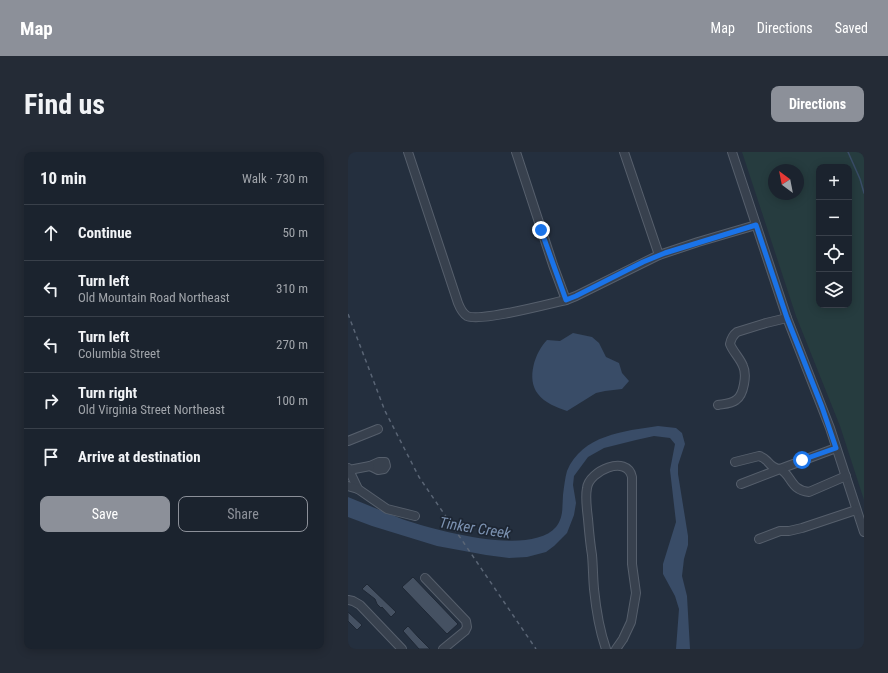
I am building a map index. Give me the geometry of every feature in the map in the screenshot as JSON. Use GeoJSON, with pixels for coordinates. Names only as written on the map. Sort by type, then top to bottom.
{"type":"FeatureCollection","features":[{"type":"Feature","properties":{"kind":"street"},"geometry":{"type":"LineString","coordinates":[[408,152],[458,303],[464,313],[472,317],[488,316],[566,300],[660,255],[756,225]]}},
{"type":"Feature","properties":{"kind":"street"},"geometry":{"type":"LineString","coordinates":[[516,152],[552,265],[566,300]]}},
{"type":"Feature","properties":{"kind":"street"},"geometry":{"type":"LineString","coordinates":[[624,152],[660,255]]}},
{"type":"Feature","properties":{"kind":"street"},"geometry":{"type":"LineString","coordinates":[[732,152],[787,318],[822,407],[864,532]]}},
{"type":"Feature","properties":{"kind":"street"},"geometry":{"type":"LineString","coordinates":[[718,406],[739,398],[745,380],[743,365],[730,344],[734,334],[766,323],[787,318]]}},
{"type":"Feature","properties":{"kind":"street"},"geometry":{"type":"LineString","coordinates":[[348,441],[378,429]]}},
{"type":"Feature","properties":{"kind":"street"},"geometry":{"type":"LineString","coordinates":[[741,484],[836,448]]}},
{"type":"Feature","properties":{"kind":"street"},"geometry":{"type":"LineString","coordinates":[[735,462],[759,456],[763,457],[772,467],[783,471],[795,486],[805,491],[812,491],[846,476]]}},
{"type":"Feature","properties":{"kind":"street"},"geometry":{"type":"LineString","coordinates":[[606,649],[596,606],[586,488],[590,479],[594,476],[608,468],[619,465],[626,467],[632,477],[632,564],[636,593],[631,622],[623,639],[616,649]]}},
{"type":"Feature","properties":{"kind":"street"},"geometry":{"type":"LineString","coordinates":[[358,489],[348,469],[370,466]]}},
{"type":"Feature","properties":{"kind":"street"},"geometry":{"type":"LineString","coordinates":[[348,486],[358,489],[388,509],[415,516]]}},
{"type":"Feature","properties":{"kind":"street"},"geometry":{"type":"LineString","coordinates":[[759,539],[780,531],[789,531],[808,526],[856,510]]}},
{"type":"Feature","properties":{"kind":"street"},"geometry":{"type":"LineString","coordinates":[[425,578],[466,622],[465,631],[443,649]]}},
{"type":"Feature","properties":{"kind":"street"},"geometry":{"type":"LineString","coordinates":[[348,600],[360,605],[402,649]]}},
{"type":"Feature","properties":{"kind":"green space"},"geometry":{"type":"Polygon","coordinates":[[[742,152],[864,152],[864,500],[840,426],[796,316],[742,152]]]}},
{"type":"Feature","properties":{"kind":"water"},"geometry":{"type":"Polygon","coordinates":[[[573,333],[592,337],[599,343],[606,357],[619,363],[622,373],[629,381],[622,389],[596,393],[567,411],[544,400],[538,394],[534,388],[532,373],[539,351],[547,340],[560,341],[573,333]]]}},
{"type":"Feature","properties":{"kind":"water"},"geometry":{"type":"Polygon","coordinates":[[[658,426],[676,428],[682,433],[685,444],[678,465],[678,474],[688,536],[688,545],[684,559],[682,576],[687,596],[690,649],[676,649],[679,609],[675,596],[663,574],[663,564],[676,522],[670,470],[675,444],[670,438],[654,436],[636,440],[604,448],[588,457],[574,476],[573,485],[576,503],[574,515],[567,533],[546,552],[527,557],[509,558],[437,546],[348,517],[348,497],[402,519],[458,534],[505,541],[526,540],[543,536],[556,527],[559,523],[567,471],[574,459],[583,449],[593,442],[618,433],[658,426]]]}},
{"type":"Feature","properties":{"kind":"building"},"geometry":{"type":"Polygon","coordinates":[[[413,577],[458,624],[447,634],[402,587],[413,577]]]}},
{"type":"Feature","properties":{"kind":"building"},"geometry":{"type":"Polygon","coordinates":[[[367,584],[396,612],[391,617],[382,607],[381,608],[377,604],[375,599],[362,589],[367,584]]]}},
{"type":"Feature","properties":{"kind":"building"},"geometry":{"type":"Polygon","coordinates":[[[348,612],[362,625],[357,630],[348,621],[348,612]]]}},
{"type":"Feature","properties":{"kind":"building"},"geometry":{"type":"Polygon","coordinates":[[[408,626],[430,649],[419,649],[403,631],[408,626]]]}},
{"type":"Feature","properties":{"kind":"waterway"},"geometry":{"type":"LineString","coordinates":[[848,152],[860,179],[864,193]]}},
{"type":"Feature","properties":{"kind":"railway"},"geometry":{"type":"LineString","coordinates":[[348,314],[385,411],[419,477],[536,649]]}},
{"type":"Feature","properties":{"kind":"route"},"geometry":{"type":"LineString","coordinates":[[541,230],[552,265],[566,300],[643,262],[665,253],[742,228],[756,225],[787,318],[810,374],[836,448],[802,460]]}},
{"type":"Feature","properties":{"kind":"water label","name":"Tinker Creek"},"geometry":{"type":"Point","coordinates":[475,528]}}]}
